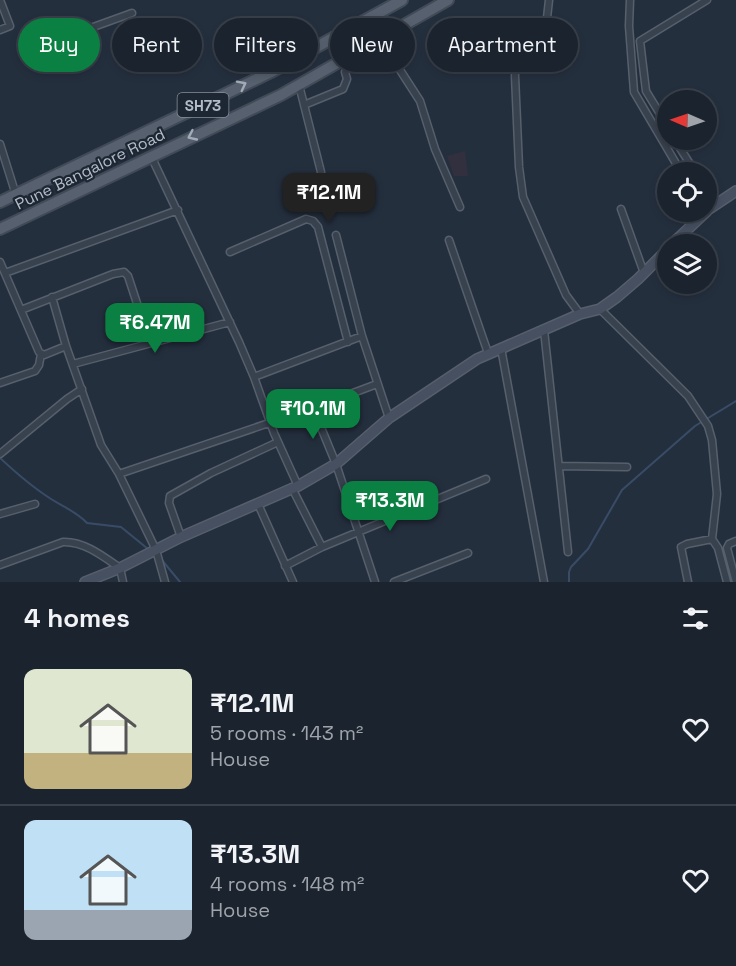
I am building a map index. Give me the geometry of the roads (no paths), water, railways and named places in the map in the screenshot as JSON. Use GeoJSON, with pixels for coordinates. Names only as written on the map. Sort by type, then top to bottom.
{"type":"FeatureCollection","features":[{"type":"Feature","properties":{"kind":"main road","name":"Pune Bangalore Road"},"geometry":{"type":"LineString","coordinates":[[415,19],[448,0]]}},
{"type":"Feature","properties":{"kind":"main road","name":"Pune Bangalore Road"},"geometry":{"type":"LineString","coordinates":[[0,202],[271,72],[396,2]]}},
{"type":"Feature","properties":{"kind":"main road","name":"Pune Bangalore Road"},"geometry":{"type":"LineString","coordinates":[[0,229],[299,85],[330,67]]}},
{"type":"Feature","properties":{"kind":"main road"},"geometry":{"type":"LineString","coordinates":[[717,204],[736,191]]}},
{"type":"Feature","properties":{"kind":"main road"},"geometry":{"type":"LineString","coordinates":[[682,234],[695,222]]}},
{"type":"Feature","properties":{"kind":"main road"},"geometry":{"type":"LineString","coordinates":[[86,582],[295,487],[336,464],[389,418],[488,353],[580,314],[600,309],[616,298],[657,260]]}},
{"type":"Feature","properties":{"kind":"street"},"geometry":{"type":"LineString","coordinates":[[0,0],[10,26],[0,30]]}},
{"type":"Feature","properties":{"kind":"street"},"geometry":{"type":"LineString","coordinates":[[549,0],[546,27],[538,34],[522,39],[516,51],[520,177],[527,207],[566,295],[580,314]]}},
{"type":"Feature","properties":{"kind":"street"},"geometry":{"type":"LineString","coordinates":[[630,0],[629,26],[634,92],[675,162]]}},
{"type":"Feature","properties":{"kind":"street"},"geometry":{"type":"LineString","coordinates":[[657,109],[646,91],[640,41],[707,0]]}},
{"type":"Feature","properties":{"kind":"street"},"geometry":{"type":"LineString","coordinates":[[100,25],[132,14]]}},
{"type":"Feature","properties":{"kind":"street"},"geometry":{"type":"LineString","coordinates":[[304,105],[344,89],[347,79],[345,72]]}},
{"type":"Feature","properties":{"kind":"street"},"geometry":{"type":"LineString","coordinates":[[401,72],[420,101],[435,149],[460,207]]}},
{"type":"Feature","properties":{"kind":"street"},"geometry":{"type":"LineString","coordinates":[[299,85],[321,172]]}},
{"type":"Feature","properties":{"kind":"street"},"geometry":{"type":"LineString","coordinates":[[0,144],[16,195]]}},
{"type":"Feature","properties":{"kind":"street"},"geometry":{"type":"LineString","coordinates":[[152,156],[254,377],[295,487],[322,547]]}},
{"type":"Feature","properties":{"kind":"street"},"geometry":{"type":"LineString","coordinates":[[621,209],[644,273]]}},
{"type":"Feature","properties":{"kind":"street"},"geometry":{"type":"LineString","coordinates":[[5,273],[178,210]]}},
{"type":"Feature","properties":{"kind":"street"},"geometry":{"type":"LineString","coordinates":[[230,252],[306,219],[313,221],[318,226],[348,342]]}},
{"type":"Feature","properties":{"kind":"street"},"geometry":{"type":"LineString","coordinates":[[336,235],[362,336],[389,418]]}},
{"type":"Feature","properties":{"kind":"street"},"geometry":{"type":"LineString","coordinates":[[449,240],[488,353]]}},
{"type":"Feature","properties":{"kind":"street"},"geometry":{"type":"LineString","coordinates":[[0,262],[41,354],[35,371],[0,383]]}},
{"type":"Feature","properties":{"kind":"street"},"geometry":{"type":"LineString","coordinates":[[21,310],[112,274],[124,272],[128,276],[150,343]]}},
{"type":"Feature","properties":{"kind":"street"},"geometry":{"type":"LineString","coordinates":[[52,297],[66,346],[101,445],[119,474],[156,550],[165,582]]}},
{"type":"Feature","properties":{"kind":"street"},"geometry":{"type":"LineString","coordinates":[[600,309],[693,402],[708,426],[712,440],[717,494],[712,539],[718,548],[728,582]]}},
{"type":"Feature","properties":{"kind":"street"},"geometry":{"type":"LineString","coordinates":[[73,364],[230,322]]}},
{"type":"Feature","properties":{"kind":"street"},"geometry":{"type":"LineString","coordinates":[[544,330],[568,552]]}},
{"type":"Feature","properties":{"kind":"street"},"geometry":{"type":"LineString","coordinates":[[254,377],[362,336]]}},
{"type":"Feature","properties":{"kind":"street"},"geometry":{"type":"LineString","coordinates":[[41,354],[66,346]]}},
{"type":"Feature","properties":{"kind":"street"},"geometry":{"type":"LineString","coordinates":[[501,348],[544,582]]}},
{"type":"Feature","properties":{"kind":"street"},"geometry":{"type":"LineString","coordinates":[[119,474],[377,384]]}},
{"type":"Feature","properties":{"kind":"street"},"geometry":{"type":"LineString","coordinates":[[0,454],[82,389]]}},
{"type":"Feature","properties":{"kind":"street"},"geometry":{"type":"LineString","coordinates":[[313,408],[336,464],[375,582]]}},
{"type":"Feature","properties":{"kind":"street"},"geometry":{"type":"LineString","coordinates":[[181,537],[169,503],[170,496],[211,473],[278,442]]}},
{"type":"Feature","properties":{"kind":"street"},"geometry":{"type":"LineString","coordinates":[[559,466],[627,467]]}},
{"type":"Feature","properties":{"kind":"street"},"geometry":{"type":"LineString","coordinates":[[285,566],[322,547],[486,479]]}},
{"type":"Feature","properties":{"kind":"street"},"geometry":{"type":"LineString","coordinates":[[0,514],[35,504]]}},
{"type":"Feature","properties":{"kind":"street"},"geometry":{"type":"LineString","coordinates":[[258,504],[293,582]]}},
{"type":"Feature","properties":{"kind":"street"},"geometry":{"type":"LineString","coordinates":[[688,582],[681,547],[712,539]]}},
{"type":"Feature","properties":{"kind":"street"},"geometry":{"type":"LineString","coordinates":[[736,541],[729,544],[727,548],[736,582]]}},
{"type":"Feature","properties":{"kind":"street"},"geometry":{"type":"LineString","coordinates":[[0,565],[63,542],[72,542],[100,554],[120,568],[123,582]]}},
{"type":"Feature","properties":{"kind":"street"},"geometry":{"type":"LineString","coordinates":[[394,582],[468,553]]}},
{"type":"Feature","properties":{"kind":"waterway"},"geometry":{"type":"LineString","coordinates":[[569,582],[571,567],[588,549],[622,490],[695,426],[736,401]]}},
{"type":"Feature","properties":{"kind":"waterway"},"geometry":{"type":"LineString","coordinates":[[0,458],[35,488],[87,523],[121,527],[148,549]]}},
{"type":"Feature","properties":{"kind":"waterway"},"geometry":{"type":"LineString","coordinates":[[161,559],[180,582]]}}]}
